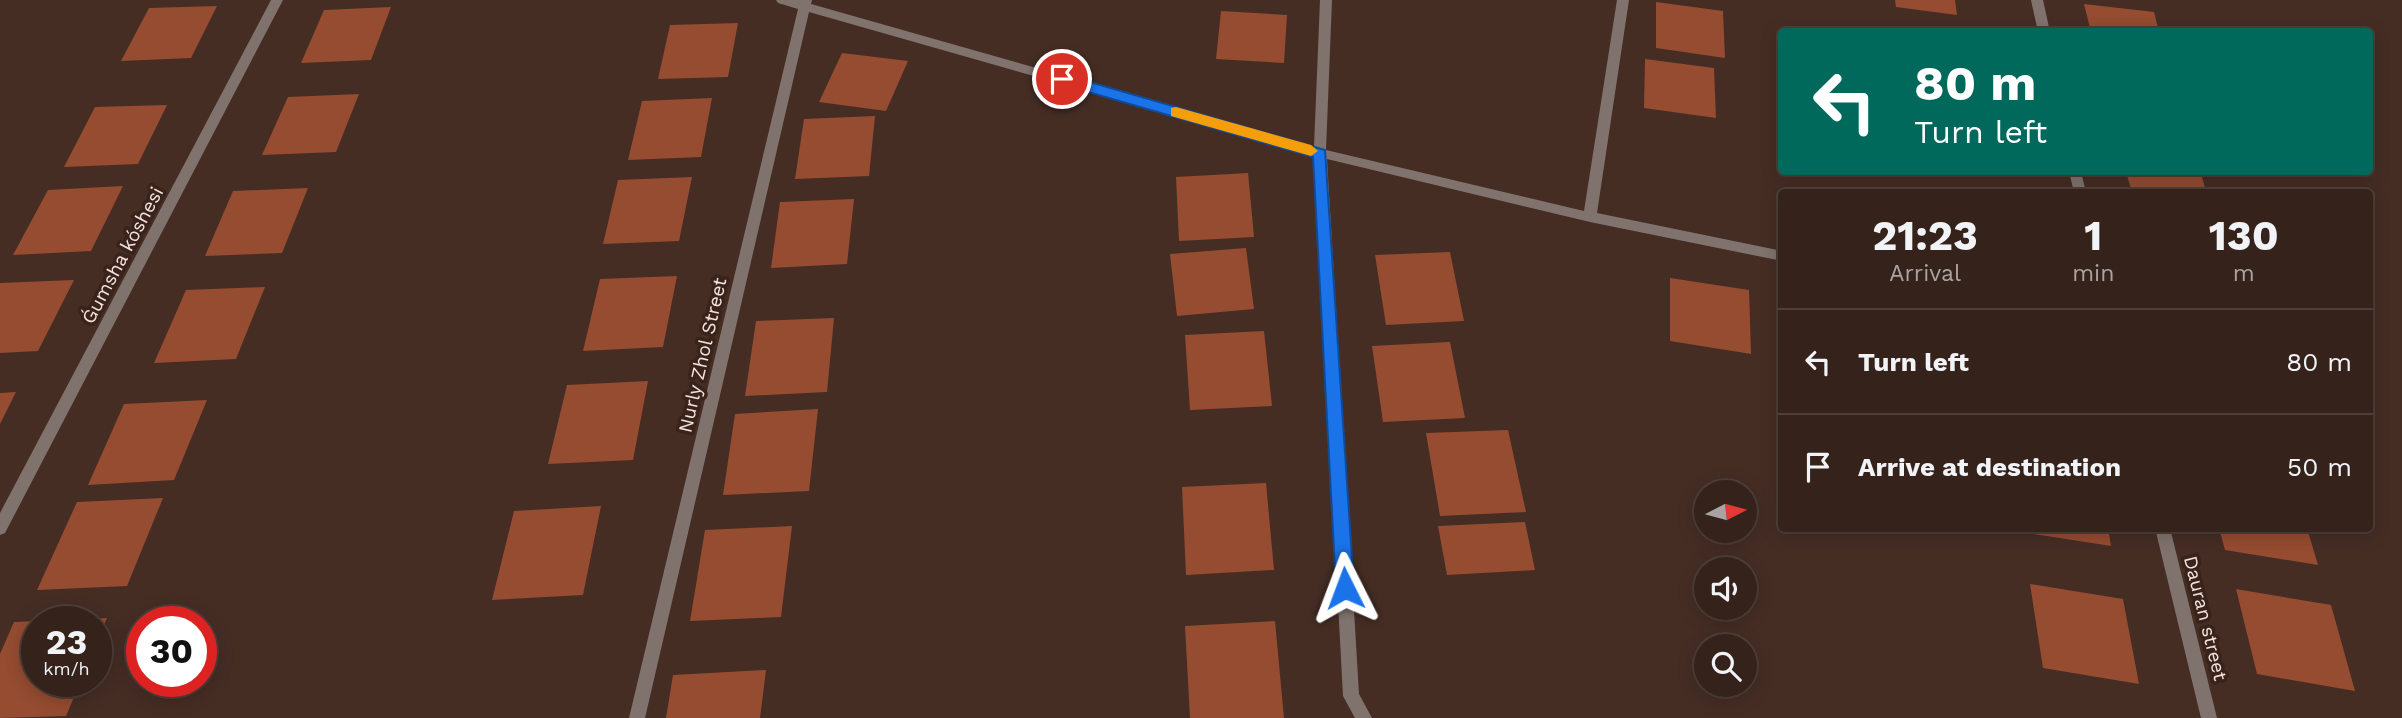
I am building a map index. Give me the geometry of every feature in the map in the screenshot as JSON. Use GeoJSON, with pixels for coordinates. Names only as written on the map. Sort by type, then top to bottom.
{"type":"FeatureCollection","features":[{"type":"Feature","properties":{"kind":"street","name":"Ǵumsha kóshesi"},"geometry":{"type":"LineString","coordinates":[[0,527],[277,0]]}},
{"type":"Feature","properties":{"kind":"street"},"geometry":{"type":"LineString","coordinates":[[782,0],[805,2],[1320,153],[1590,217],[1778,255]]}},
{"type":"Feature","properties":{"kind":"street"},"geometry":{"type":"LineString","coordinates":[[1326,0],[1320,153],[1351,696],[1364,718]]}},
{"type":"Feature","properties":{"kind":"street"},"geometry":{"type":"LineString","coordinates":[[1590,217],[1623,0]]}},
{"type":"Feature","properties":{"kind":"street"},"geometry":{"type":"LineString","coordinates":[[2037,0],[2043,28]]}},
{"type":"Feature","properties":{"kind":"street","name":"Nurly Zhol Street"},"geometry":{"type":"LineString","coordinates":[[637,718],[805,2]]}},
{"type":"Feature","properties":{"kind":"street","name":"Dauran street"},"geometry":{"type":"LineString","coordinates":[[2163,532],[2209,718]]}},
{"type":"Feature","properties":{"kind":"building"},"geometry":{"type":"Polygon","coordinates":[[[1895,0],[1955,0],[1957,15],[1896,7],[1895,0]]]}},
{"type":"Feature","properties":{"kind":"building"},"geometry":{"type":"Polygon","coordinates":[[[1656,2],[1723,11],[1725,58],[1656,48],[1656,2]]]}},
{"type":"Feature","properties":{"kind":"building"},"geometry":{"type":"Polygon","coordinates":[[[2084,4],[2154,12],[2158,28],[2090,28],[2084,4]]]}},
{"type":"Feature","properties":{"kind":"building"},"geometry":{"type":"Polygon","coordinates":[[[217,6],[191,58],[121,61],[149,8],[217,6]]]}},
{"type":"Feature","properties":{"kind":"building"},"geometry":{"type":"Polygon","coordinates":[[[391,7],[371,60],[301,63],[324,10],[391,7]]]}},
{"type":"Feature","properties":{"kind":"building"},"geometry":{"type":"Polygon","coordinates":[[[1221,11],[1287,15],[1284,63],[1216,59],[1221,11]]]}},
{"type":"Feature","properties":{"kind":"building"},"geometry":{"type":"Polygon","coordinates":[[[738,23],[728,77],[658,79],[670,25],[738,23]]]}},
{"type":"Feature","properties":{"kind":"building"},"geometry":{"type":"Polygon","coordinates":[[[842,53],[908,61],[886,111],[819,102],[842,53]]]}},
{"type":"Feature","properties":{"kind":"building"},"geometry":{"type":"Polygon","coordinates":[[[1645,59],[1714,68],[1716,118],[1644,108],[1645,59]]]}},
{"type":"Feature","properties":{"kind":"building"},"geometry":{"type":"Polygon","coordinates":[[[359,94],[336,152],[262,155],[288,97],[359,94]]]}},
{"type":"Feature","properties":{"kind":"building"},"geometry":{"type":"Polygon","coordinates":[[[712,98],[701,157],[628,160],[642,101],[712,98]]]}},
{"type":"Feature","properties":{"kind":"building"},"geometry":{"type":"Polygon","coordinates":[[[167,105],[138,164],[64,167],[95,107],[167,105]]]}},
{"type":"Feature","properties":{"kind":"building"},"geometry":{"type":"Polygon","coordinates":[[[875,116],[869,176],[795,179],[804,119],[875,116]]]}},
{"type":"Feature","properties":{"kind":"building"},"geometry":{"type":"Polygon","coordinates":[[[1248,173],[1254,237],[1179,241],[1176,177],[1248,173]]]}},
{"type":"Feature","properties":{"kind":"building"},"geometry":{"type":"Polygon","coordinates":[[[2127,175],[2202,175],[2205,189],[2131,189],[2127,175]]]}},
{"type":"Feature","properties":{"kind":"building"},"geometry":{"type":"Polygon","coordinates":[[[692,177],[679,241],[603,244],[618,180],[692,177]]]}},
{"type":"Feature","properties":{"kind":"building"},"geometry":{"type":"Polygon","coordinates":[[[123,186],[91,251],[13,255],[48,190],[123,186]]]}},
{"type":"Feature","properties":{"kind":"building"},"geometry":{"type":"Polygon","coordinates":[[[308,188],[282,253],[205,256],[233,191],[308,188]]]}},
{"type":"Feature","properties":{"kind":"building"},"geometry":{"type":"Polygon","coordinates":[[[854,199],[847,264],[771,268],[780,202],[854,199]]]}},
{"type":"Feature","properties":{"kind":"building"},"geometry":{"type":"Polygon","coordinates":[[[1246,248],[1254,309],[1177,316],[1170,254],[1246,248]]]}},
{"type":"Feature","properties":{"kind":"building"},"geometry":{"type":"Polygon","coordinates":[[[1450,252],[1464,321],[1386,325],[1375,255],[1450,252]]]}},
{"type":"Feature","properties":{"kind":"building"},"geometry":{"type":"Polygon","coordinates":[[[677,276],[663,347],[583,351],[600,279],[677,276]]]}},
{"type":"Feature","properties":{"kind":"building"},"geometry":{"type":"Polygon","coordinates":[[[1670,278],[1749,290],[1751,354],[1670,341],[1670,278]]]}},
{"type":"Feature","properties":{"kind":"building"},"geometry":{"type":"Polygon","coordinates":[[[74,280],[38,351],[0,353],[0,283],[74,280]]]}},
{"type":"Feature","properties":{"kind":"building"},"geometry":{"type":"Polygon","coordinates":[[[265,287],[236,359],[154,363],[186,290],[265,287]]]}},
{"type":"Feature","properties":{"kind":"building"},"geometry":{"type":"Polygon","coordinates":[[[834,318],[827,392],[745,396],[756,321],[834,318]]]}},
{"type":"Feature","properties":{"kind":"building"},"geometry":{"type":"Polygon","coordinates":[[[1264,331],[1272,406],[1190,410],[1185,335],[1264,331]]]}},
{"type":"Feature","properties":{"kind":"building"},"geometry":{"type":"Polygon","coordinates":[[[1450,342],[1465,418],[1383,422],[1372,346],[1450,342]]]}},
{"type":"Feature","properties":{"kind":"building"},"geometry":{"type":"Polygon","coordinates":[[[648,381],[633,460],[548,464],[567,385],[648,381]]]}},
{"type":"Feature","properties":{"kind":"building"},"geometry":{"type":"Polygon","coordinates":[[[16,392],[0,424],[0,393],[16,392]]]}},
{"type":"Feature","properties":{"kind":"building"},"geometry":{"type":"Polygon","coordinates":[[[207,400],[174,480],[88,485],[124,404],[207,400]]]}},
{"type":"Feature","properties":{"kind":"building"},"geometry":{"type":"Polygon","coordinates":[[[818,409],[809,491],[723,495],[735,414],[818,409]]]}},
{"type":"Feature","properties":{"kind":"building"},"geometry":{"type":"Polygon","coordinates":[[[1508,430],[1526,512],[1440,516],[1426,433],[1508,430]]]}},
{"type":"Feature","properties":{"kind":"building"},"geometry":{"type":"Polygon","coordinates":[[[1266,483],[1274,570],[1186,575],[1182,487],[1266,483]]]}},
{"type":"Feature","properties":{"kind":"building"},"geometry":{"type":"Polygon","coordinates":[[[163,498],[127,586],[37,590],[77,502],[163,498]]]}},
{"type":"Feature","properties":{"kind":"building"},"geometry":{"type":"Polygon","coordinates":[[[601,506],[583,595],[492,600],[514,511],[601,506]]]}},
{"type":"Feature","properties":{"kind":"building"},"geometry":{"type":"Polygon","coordinates":[[[1525,522],[1535,570],[1447,575],[1438,526],[1525,522]]]}},
{"type":"Feature","properties":{"kind":"building"},"geometry":{"type":"Polygon","coordinates":[[[792,526],[781,617],[690,621],[705,530],[792,526]]]}},
{"type":"Feature","properties":{"kind":"building"},"geometry":{"type":"Polygon","coordinates":[[[2021,532],[2109,532],[2111,546],[2021,532]]]}},
{"type":"Feature","properties":{"kind":"building"},"geometry":{"type":"Polygon","coordinates":[[[2220,532],[2308,532],[2318,565],[2225,550],[2220,532]]]}},
{"type":"Feature","properties":{"kind":"building"},"geometry":{"type":"Polygon","coordinates":[[[2030,584],[2123,599],[2139,684],[2043,668],[2030,584]]]}},
{"type":"Feature","properties":{"kind":"building"},"geometry":{"type":"Polygon","coordinates":[[[2236,589],[2331,605],[2355,691],[2257,674],[2236,589]]]}},
{"type":"Feature","properties":{"kind":"building"},"geometry":{"type":"Polygon","coordinates":[[[1275,621],[1284,718],[1190,718],[1185,626],[1275,621]]]}},
{"type":"Feature","properties":{"kind":"building"},"geometry":{"type":"Polygon","coordinates":[[[14,622],[21,622],[21,697],[74,697],[66,716],[0,718],[0,654],[14,622]]]}},
{"type":"Feature","properties":{"kind":"building"},"geometry":{"type":"Polygon","coordinates":[[[766,670],[760,718],[666,718],[673,675],[766,670]]]}},
{"type":"Feature","properties":{"kind":"slow traffic"},"geometry":{"type":"LineString","coordinates":[[1176,112],[1311,151]]}},
{"type":"Feature","properties":{"kind":"route"},"geometry":{"type":"LineString","coordinates":[[1062,79],[1320,153],[1345,588]]}}]}
